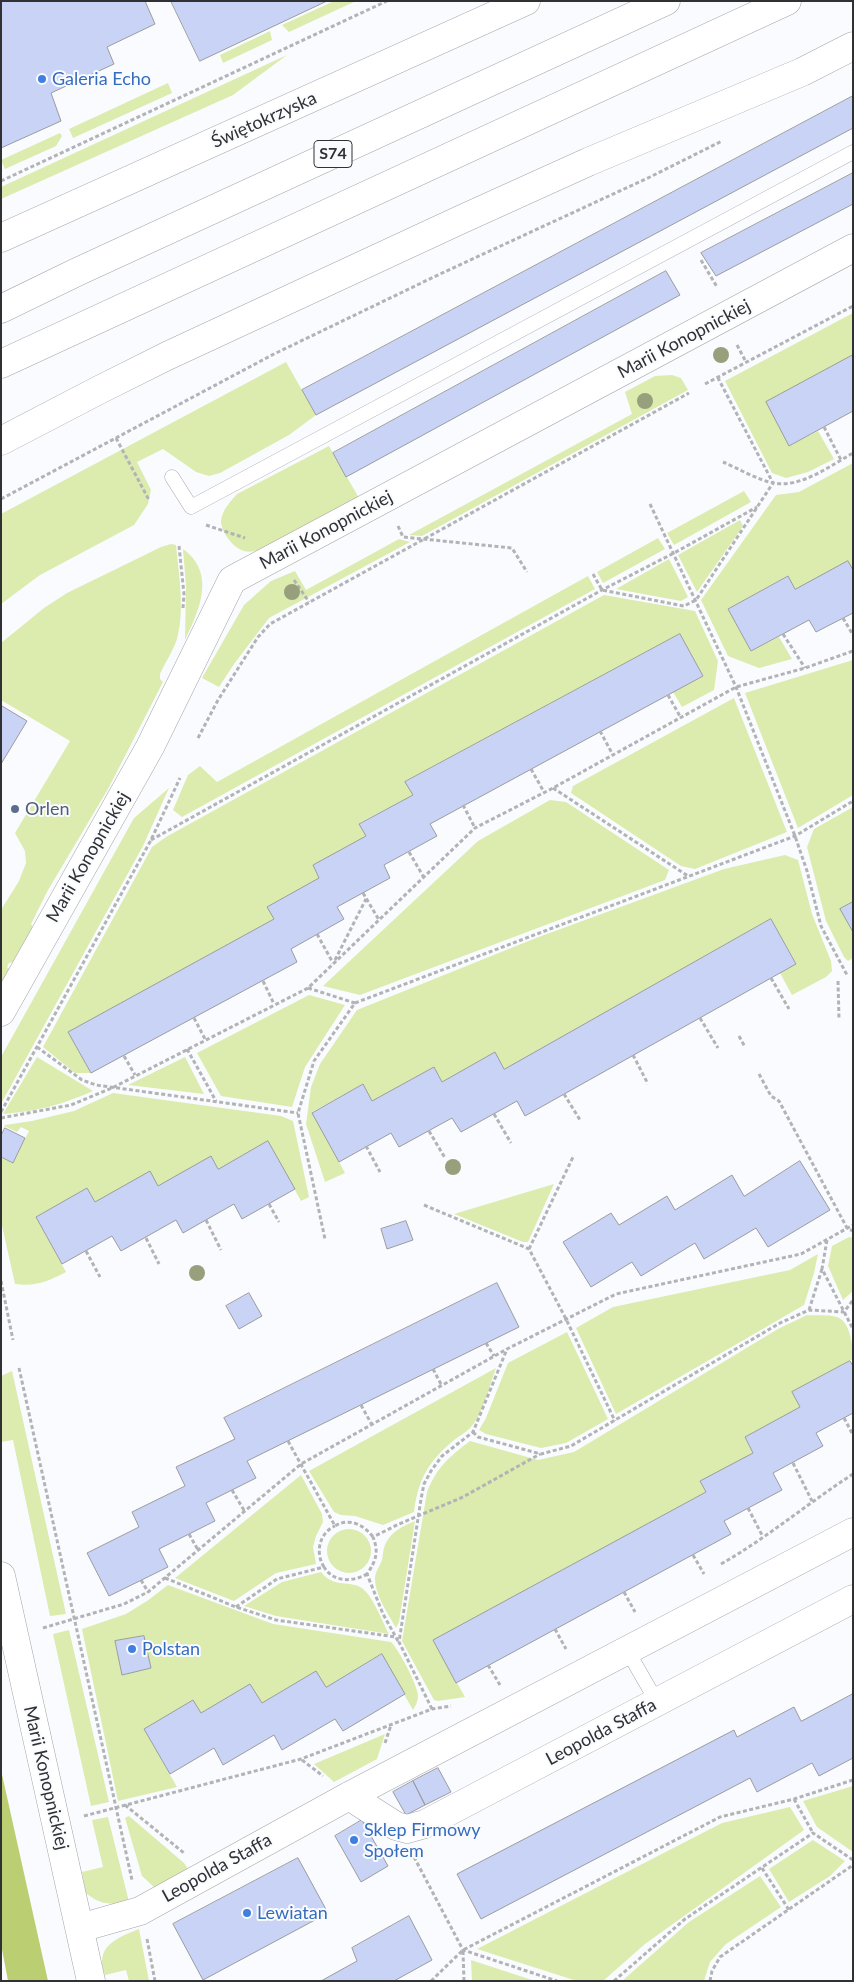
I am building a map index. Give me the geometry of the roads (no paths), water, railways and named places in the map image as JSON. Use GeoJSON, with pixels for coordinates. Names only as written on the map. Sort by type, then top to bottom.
{"type":"FeatureCollection","features":[{"type":"Feature","properties":{"kind":"main road","name":"Świętokrzyska"},"geometry":{"type":"LineString","coordinates":[[1,238],[526,1]]}},
{"type":"Feature","properties":{"kind":"main road","name":"S74"},"geometry":{"type":"LineString","coordinates":[[1,309],[666,1]]}},
{"type":"Feature","properties":{"kind":"main road"},"geometry":{"type":"LineString","coordinates":[[1,364],[788,1]]}},
{"type":"Feature","properties":{"kind":"main road"},"geometry":{"type":"LineString","coordinates":[[1,441],[159,360],[460,220],[588,162],[802,72],[853,46]]}},
{"type":"Feature","properties":{"kind":"main road","name":"Marii Konopnickiej"},"geometry":{"type":"LineString","coordinates":[[1,1012],[150,747],[232,580],[853,248]]}},
{"type":"Feature","properties":{"kind":"main road","name":"Leopolda Staffa"},"geometry":{"type":"LineString","coordinates":[[80,1928],[140,1911],[348,1796],[853,1532]]}},
{"type":"Feature","properties":{"kind":"main road","name":"Marii Konopnickiej"},"geometry":{"type":"LineString","coordinates":[[1,1576],[91,1981]]}},
{"type":"Feature","properties":{"kind":"main road","name":"Leopolda Staffa"},"geometry":{"type":"LineString","coordinates":[[348,1796],[396,1826],[407,1829],[425,1824],[853,1599]]}},
{"type":"Feature","properties":{"kind":"lane"},"geometry":{"type":"LineString","coordinates":[[172,477],[191,508],[853,152]]}},
{"type":"Feature","properties":{"kind":"lane"},"geometry":{"type":"LineString","coordinates":[[627,1650],[657,1702]]}},
{"type":"Feature","properties":{"kind":"place","name":"Galeria Echo"},"geometry":{"type":"Point","coordinates":[42,79]}},
{"type":"Feature","properties":{"kind":"place","name":"Orlen"},"geometry":{"type":"Point","coordinates":[15,809]}},
{"type":"Feature","properties":{"kind":"place","name":"Polstan"},"geometry":{"type":"Point","coordinates":[132,1649]}},
{"type":"Feature","properties":{"kind":"place","name":"Sklep Firmowy Społem"},"geometry":{"type":"Point","coordinates":[354,1840]}},
{"type":"Feature","properties":{"kind":"place","name":"Lewiatan"},"geometry":{"type":"Point","coordinates":[247,1913]}}]}
